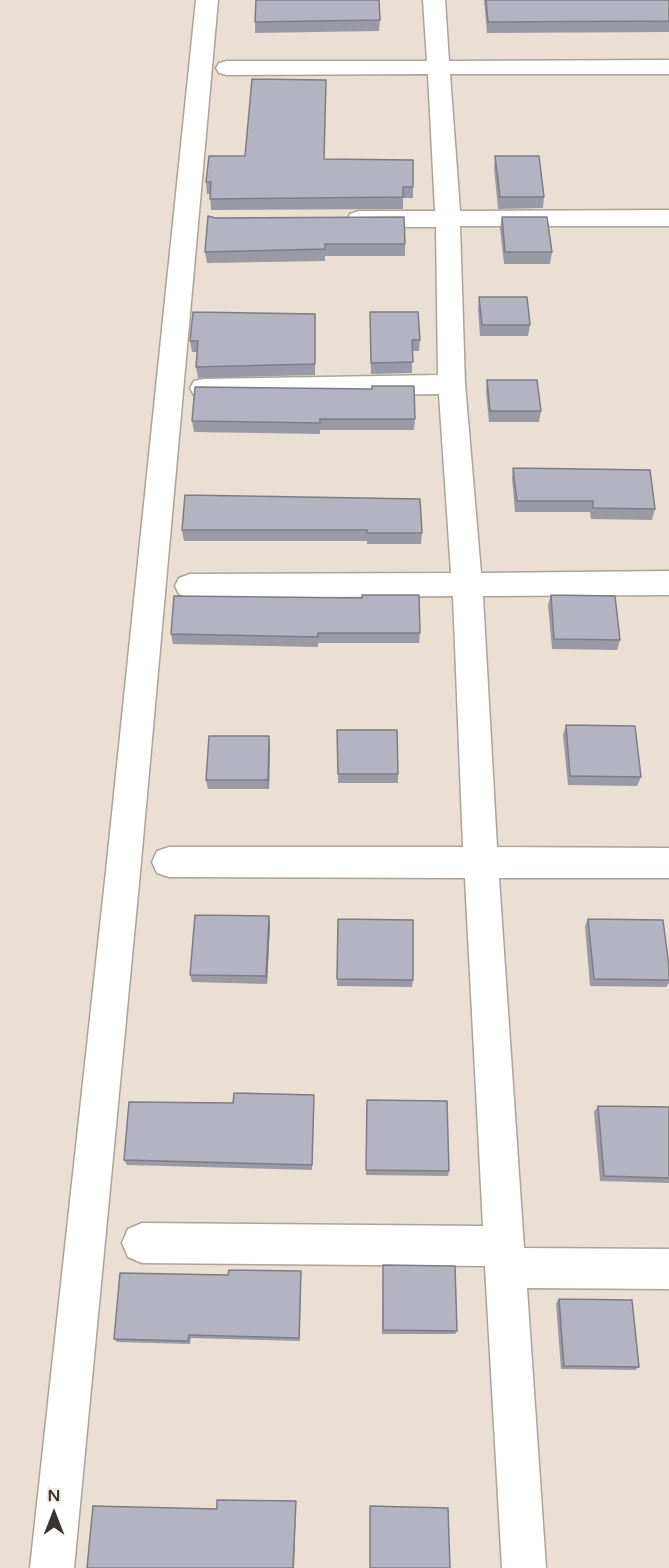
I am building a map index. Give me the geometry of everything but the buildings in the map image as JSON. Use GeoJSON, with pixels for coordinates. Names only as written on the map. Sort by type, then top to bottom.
{"type":"FeatureCollection","features":[{"type":"Feature","properties":{"kind":"street"},"geometry":{"type":"LineString","coordinates":[[52,1568],[127,838],[207,0]]}},
{"type":"Feature","properties":{"kind":"street"},"geometry":{"type":"LineString","coordinates":[[434,0],[448,219],[452,384],[466,584],[524,1568]]}},
{"type":"Feature","properties":{"kind":"street"},"geometry":{"type":"LineString","coordinates":[[227,68],[669,67]]}},
{"type":"Feature","properties":{"kind":"street"},"geometry":{"type":"LineString","coordinates":[[332,219],[669,218]]}},
{"type":"Feature","properties":{"kind":"street"},"geometry":{"type":"LineString","coordinates":[[204,388],[452,384]]}},
{"type":"Feature","properties":{"kind":"street"},"geometry":{"type":"LineString","coordinates":[[190,586],[669,583]]}},
{"type":"Feature","properties":{"kind":"street"},"geometry":{"type":"LineString","coordinates":[[170,862],[669,863]]}},
{"type":"Feature","properties":{"kind":"street"},"geometry":{"type":"LineString","coordinates":[[142,1243],[505,1257],[669,1269]]}}]}
